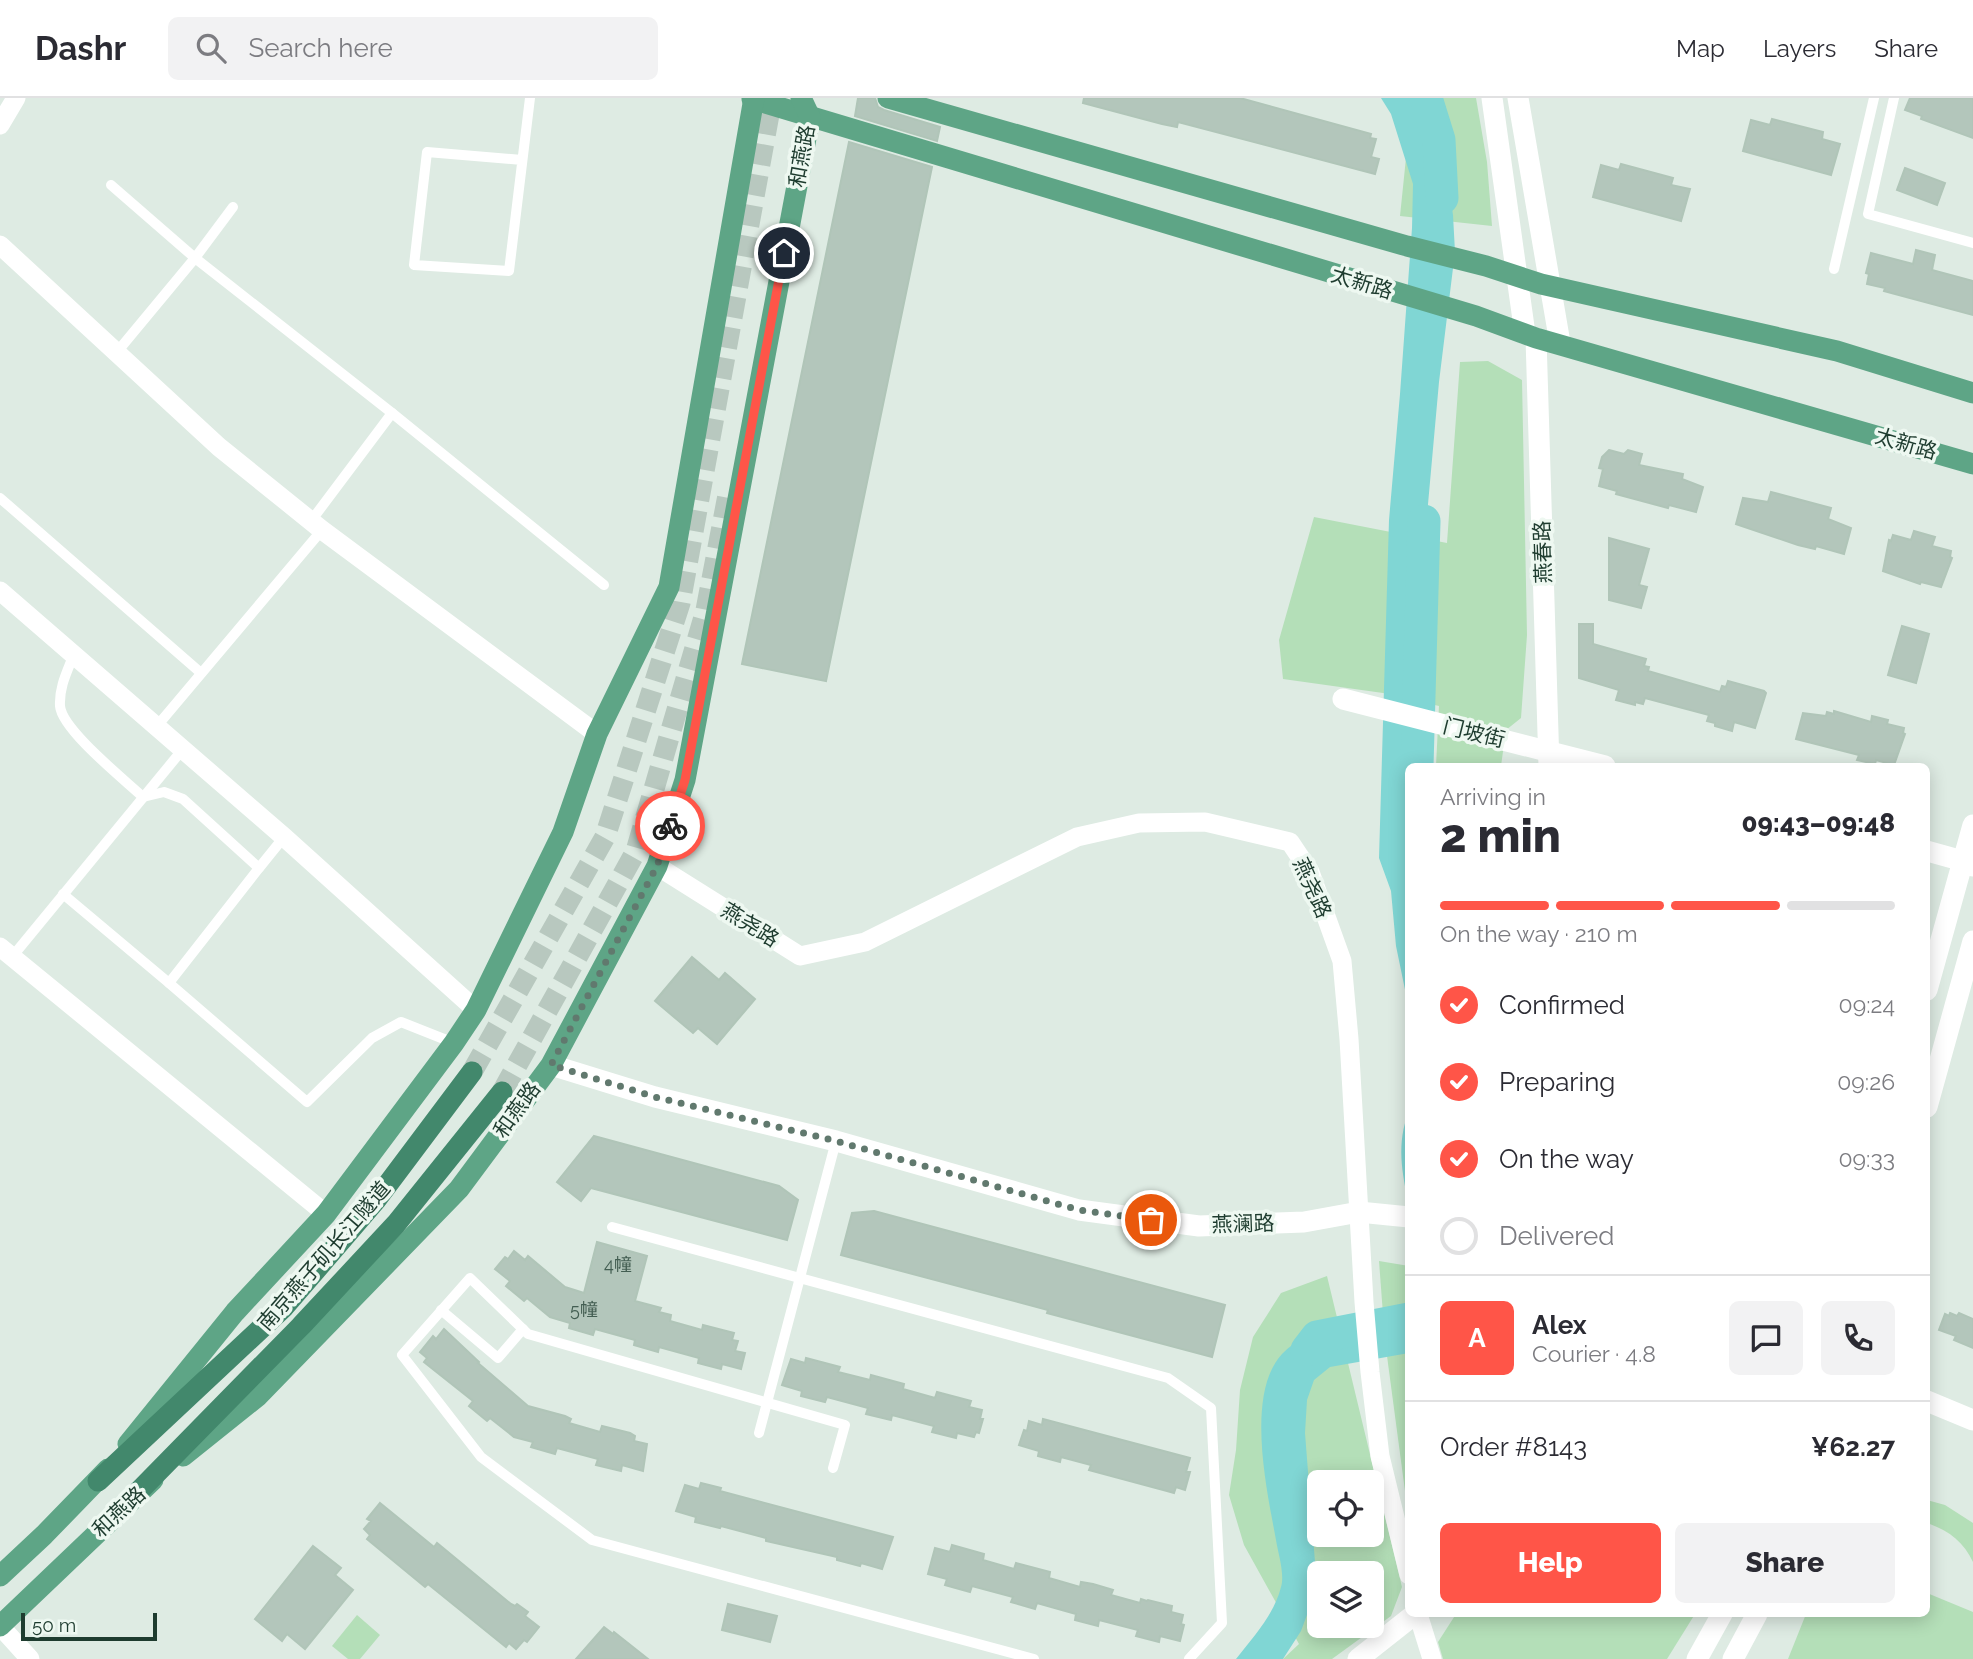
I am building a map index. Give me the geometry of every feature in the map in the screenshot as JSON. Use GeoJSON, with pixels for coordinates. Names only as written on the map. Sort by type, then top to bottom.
{"type":"FeatureCollection","features":[{"type":"Feature","properties":{"kind":"highway","name":"南京燕子矶长江隧道"},"geometry":{"type":"LineString","coordinates":[[98,1481],[284,1307],[376,1200],[471,1072]]}},
{"type":"Feature","properties":{"kind":"highway","name":"南京燕子矶长江隧道"},"geometry":{"type":"LineString","coordinates":[[138,1492],[301,1326],[396,1224],[502,1092]]}},
{"type":"Feature","properties":{"kind":"main road","name":"太新路"},"geometry":{"type":"LineString","coordinates":[[750,98],[805,107],[1476,316],[1531,336],[1973,464]]}},
{"type":"Feature","properties":{"kind":"main road","name":"和燕路"},"geometry":{"type":"LineString","coordinates":[[0,1576],[98,1481],[235,1312],[326,1214],[476,1010],[563,832],[597,734],[669,587],[750,98]]}},
{"type":"Feature","properties":{"kind":"main road"},"geometry":{"type":"LineString","coordinates":[[888,98],[1407,246],[1486,266],[1516,277],[1837,351],[1973,393]]}},
{"type":"Feature","properties":{"kind":"main road","name":"和燕路"},"geometry":{"type":"LineString","coordinates":[[0,1626],[138,1492],[258,1396],[459,1189],[551,1065],[657,866],[685,780],[805,107]]}},
{"type":"Feature","properties":{"kind":"street"},"geometry":{"type":"LineString","coordinates":[[0,125],[16,98]]}},
{"type":"Feature","properties":{"kind":"street","name":"燕春路"},"geometry":{"type":"LineString","coordinates":[[1492,98],[1516,277],[1531,336],[1550,759]]}},
{"type":"Feature","properties":{"kind":"street"},"geometry":{"type":"LineString","coordinates":[[1518,98],[1560,343]]}},
{"type":"Feature","properties":{"kind":"street"},"geometry":{"type":"LineString","coordinates":[[0,245],[219,447],[316,526],[597,734]]}},
{"type":"Feature","properties":{"kind":"street"},"geometry":{"type":"LineString","coordinates":[[0,590],[284,837],[476,1010]]}},
{"type":"Feature","properties":{"kind":"street","name":"门坡街"},"geometry":{"type":"LineString","coordinates":[[1343,699],[1550,759],[1581,763]]}},
{"type":"Feature","properties":{"kind":"street","name":"燕尧路"},"geometry":{"type":"LineString","coordinates":[[657,866],[800,956],[865,942],[1077,837],[1139,823],[1205,822],[1290,842],[1310,872],[1342,961],[1370,1372],[1380,1456],[1405,1559]]}},
{"type":"Feature","properties":{"kind":"street"},"geometry":{"type":"LineString","coordinates":[[1930,981],[1968,863],[1973,825]]}},
{"type":"Feature","properties":{"kind":"street"},"geometry":{"type":"LineString","coordinates":[[1930,852],[1968,863]]}},
{"type":"Feature","properties":{"kind":"street"},"geometry":{"type":"LineString","coordinates":[[1930,1096],[1973,941]]}},
{"type":"Feature","properties":{"kind":"street"},"geometry":{"type":"LineString","coordinates":[[6,952],[326,1214]]}},
{"type":"Feature","properties":{"kind":"street","name":"燕澜路"},"geometry":{"type":"LineString","coordinates":[[551,1065],[655,1097],[836,1141],[1079,1210],[1199,1226],[1304,1222],[1359,1212],[1403,1215]]}},
{"type":"Feature","properties":{"kind":"street"},"geometry":{"type":"LineString","coordinates":[[1930,1402],[1973,1420]]}},
{"type":"Feature","properties":{"kind":"street"},"geometry":{"type":"LineString","coordinates":[[1358,1659],[1413,1617]]}},
{"type":"Feature","properties":{"kind":"street"},"geometry":{"type":"LineString","coordinates":[[1418,1617],[1432,1659]]}},
{"type":"Feature","properties":{"kind":"street"},"geometry":{"type":"LineString","coordinates":[[1697,1659],[1720,1617]]}},
{"type":"Feature","properties":{"kind":"street"},"geometry":{"type":"LineString","coordinates":[[1733,1659],[1755,1617]]}},
{"type":"Feature","properties":{"kind":"street"},"geometry":{"type":"LineString","coordinates":[[0,1626],[30,1659]]}},
{"type":"Feature","properties":{"kind":"lane"},"geometry":{"type":"LineString","coordinates":[[523,159],[427,152],[414,265],[509,271],[523,159],[530,98]]}},
{"type":"Feature","properties":{"kind":"lane"},"geometry":{"type":"LineString","coordinates":[[1834,269],[1874,98]]}},
{"type":"Feature","properties":{"kind":"lane"},"geometry":{"type":"LineString","coordinates":[[1894,98],[1868,214],[1973,243]]}},
{"type":"Feature","properties":{"kind":"lane"},"geometry":{"type":"LineString","coordinates":[[111,185],[195,258],[604,585]]}},
{"type":"Feature","properties":{"kind":"lane"},"geometry":{"type":"LineString","coordinates":[[117,352],[195,258],[233,207]]}},
{"type":"Feature","properties":{"kind":"lane"},"geometry":{"type":"LineString","coordinates":[[157,726],[316,526],[392,413]]}},
{"type":"Feature","properties":{"kind":"lane"},"geometry":{"type":"LineString","coordinates":[[0,498],[201,673]]}},
{"type":"Feature","properties":{"kind":"lane"},"geometry":{"type":"LineString","coordinates":[[74,654],[61,686],[60,709],[76,734],[144,797]]}},
{"type":"Feature","properties":{"kind":"lane"},"geometry":{"type":"LineString","coordinates":[[6,952],[63,894],[183,749]]}},
{"type":"Feature","properties":{"kind":"lane"},"geometry":{"type":"LineString","coordinates":[[144,797],[164,792],[183,799],[259,868]]}},
{"type":"Feature","properties":{"kind":"lane"},"geometry":{"type":"LineString","coordinates":[[169,983],[284,837]]}},
{"type":"Feature","properties":{"kind":"lane"},"geometry":{"type":"LineString","coordinates":[[63,894],[307,1102],[372,1038],[401,1022],[454,1043]]}},
{"type":"Feature","properties":{"kind":"lane"},"geometry":{"type":"LineString","coordinates":[[759,1433],[836,1141]]}},
{"type":"Feature","properties":{"kind":"lane"},"geometry":{"type":"LineString","coordinates":[[611,1227],[1168,1378],[1211,1408],[1222,1623],[1189,1659]]}},
{"type":"Feature","properties":{"kind":"lane"},"geometry":{"type":"LineString","coordinates":[[833,1468],[845,1425],[528,1334],[470,1278],[402,1355],[481,1457],[592,1540],[1034,1659]]}},
{"type":"Feature","properties":{"kind":"lane"},"geometry":{"type":"LineString","coordinates":[[441,1310],[498,1358],[523,1329]]}},
{"type":"Feature","properties":{"kind":"green space"},"geometry":{"type":"Polygon","coordinates":[[[1388,98],[1476,98],[1487,162],[1492,226],[1400,216],[1406,158],[1388,98]]]}},
{"type":"Feature","properties":{"kind":"green space"},"geometry":{"type":"Polygon","coordinates":[[[1488,361],[1522,380],[1527,635],[1521,718],[1506,730],[1501,763],[1436,763],[1439,706],[1383,693],[1283,679],[1279,640],[1314,517],[1447,543],[1460,362],[1488,361]]]}},
{"type":"Feature","properties":{"kind":"green space"},"geometry":{"type":"Polygon","coordinates":[[[1379,1261],[1405,1265],[1405,1491],[1385,1341],[1379,1261]]]}},
{"type":"Feature","properties":{"kind":"green space"},"geometry":{"type":"Polygon","coordinates":[[[1327,1276],[1374,1470],[1307,1470],[1307,1547],[1384,1547],[1384,1512],[1402,1587],[1391,1616],[1384,1621],[1384,1561],[1307,1561],[1307,1638],[1361,1638],[1332,1659],[1283,1659],[1299,1644],[1244,1545],[1229,1495],[1236,1450],[1240,1390],[1253,1337],[1281,1293],[1327,1276]]]}},
{"type":"Feature","properties":{"kind":"green space"},"geometry":{"type":"Polygon","coordinates":[[[1930,1501],[1945,1505],[1973,1523],[1973,1562],[1965,1548],[1942,1529],[1930,1524],[1930,1501]]]}},
{"type":"Feature","properties":{"kind":"green space"},"geometry":{"type":"Polygon","coordinates":[[[1930,1594],[1973,1612],[1973,1659],[1788,1659],[1805,1617],[1930,1617],[1930,1594]]]}},
{"type":"Feature","properties":{"kind":"green space"},"geometry":{"type":"Polygon","coordinates":[[[357,1615],[380,1635],[360,1659],[348,1659],[332,1646],[357,1615]]]}},
{"type":"Feature","properties":{"kind":"green space"},"geometry":{"type":"Polygon","coordinates":[[[1454,1617],[1693,1617],[1667,1659],[1443,1659],[1438,1642],[1454,1617]]]}},
{"type":"Feature","properties":{"kind":"water"},"geometry":{"type":"Polygon","coordinates":[[[1381,98],[1420,98],[1437,134],[1448,181],[1455,252],[1439,382],[1421,582],[1416,763],[1405,763],[1405,990],[1396,946],[1391,891],[1379,858],[1389,520],[1412,228],[1413,184],[1391,114],[1381,98]]]}},
{"type":"Feature","properties":{"kind":"water"},"geometry":{"type":"Polygon","coordinates":[[[1405,1123],[1405,1185],[1401,1147],[1405,1123]]]}},
{"type":"Feature","properties":{"kind":"water"},"geometry":{"type":"Polygon","coordinates":[[[1405,1315],[1405,1354],[1330,1367],[1314,1380],[1307,1400],[1307,1547],[1314,1547],[1315,1561],[1307,1561],[1307,1615],[1301,1631],[1283,1659],[1236,1659],[1268,1616],[1282,1582],[1262,1444],[1264,1393],[1271,1371],[1282,1354],[1293,1344],[1306,1338],[1388,1328],[1405,1315]]]}},
{"type":"Feature","properties":{"kind":"building"},"geometry":{"type":"Polygon","coordinates":[[[858,98],[875,98],[878,107],[884,110],[940,127],[937,141],[855,116],[858,98]]]}},
{"type":"Feature","properties":{"kind":"building"},"geometry":{"type":"Polygon","coordinates":[[[1084,98],[1240,98],[1371,134],[1370,138],[1376,139],[1371,157],[1379,159],[1375,174],[1178,122],[1177,127],[1162,124],[1083,103],[1084,98]]]}},
{"type":"Feature","properties":{"kind":"building"},"geometry":{"type":"Polygon","coordinates":[[[1910,98],[1973,98],[1973,138],[1921,119],[1922,116],[1905,110],[1910,98]]]}},
{"type":"Feature","properties":{"kind":"building"},"geometry":{"type":"Polygon","coordinates":[[[1772,119],[1823,132],[1822,139],[1840,144],[1831,175],[1743,151],[1751,120],[1770,125],[1772,119]]]}},
{"type":"Feature","properties":{"kind":"building"},"geometry":{"type":"Polygon","coordinates":[[[849,142],[932,167],[826,681],[742,664],[849,142]]]}},
{"type":"Feature","properties":{"kind":"building"},"geometry":{"type":"Polygon","coordinates":[[[1621,164],[1673,178],[1671,185],[1690,189],[1681,221],[1593,197],[1601,165],[1619,170],[1621,164]]]}},
{"type":"Feature","properties":{"kind":"building"},"geometry":{"type":"Polygon","coordinates":[[[1905,168],[1945,183],[1937,205],[1897,190],[1905,168]]]}},
{"type":"Feature","properties":{"kind":"building"},"geometry":{"type":"Polygon","coordinates":[[[1916,250],[1935,255],[1932,270],[1973,281],[1973,315],[1867,284],[1869,274],[1866,273],[1871,253],[1913,264],[1916,250]]]}},
{"type":"Feature","properties":{"kind":"building"},"geometry":{"type":"Polygon","coordinates":[[[1609,450],[1624,454],[1628,450],[1642,454],[1639,465],[1683,474],[1682,479],[1703,487],[1696,512],[1669,505],[1668,508],[1616,494],[1617,491],[1599,486],[1603,469],[1599,468],[1602,457],[1609,450]]]}},
{"type":"Feature","properties":{"kind":"building"},"geometry":{"type":"Polygon","coordinates":[[[1771,492],[1831,508],[1828,519],[1851,528],[1844,554],[1816,546],[1815,549],[1798,545],[1736,524],[1743,498],[1768,502],[1771,492]]]}},
{"type":"Feature","properties":{"kind":"building"},"geometry":{"type":"Polygon","coordinates":[[[1914,531],[1935,537],[1932,546],[1951,551],[1952,558],[1941,587],[1921,582],[1920,584],[1883,571],[1889,540],[1891,541],[1893,535],[1911,540],[1914,531]]]}},
{"type":"Feature","properties":{"kind":"building"},"geometry":{"type":"Polygon","coordinates":[[[1609,538],[1649,549],[1639,585],[1647,587],[1641,608],[1609,600],[1609,538]]]}},
{"type":"Feature","properties":{"kind":"building"},"geometry":{"type":"Polygon","coordinates":[[[1579,624],[1593,624],[1593,644],[1646,659],[1644,666],[1649,667],[1648,671],[1720,692],[1728,681],[1764,691],[1766,693],[1755,728],[1734,722],[1732,731],[1707,721],[1709,715],[1645,698],[1643,704],[1635,702],[1635,705],[1616,700],[1619,690],[1579,678],[1579,624]]]}},
{"type":"Feature","properties":{"kind":"building"},"geometry":{"type":"Polygon","coordinates":[[[1902,626],[1929,634],[1916,683],[1888,675],[1902,626]]]}},
{"type":"Feature","properties":{"kind":"building"},"geometry":{"type":"Polygon","coordinates":[[[1834,711],[1871,722],[1872,716],[1888,720],[1887,724],[1904,728],[1905,734],[1895,763],[1857,760],[1859,755],[1796,739],[1803,713],[1826,716],[1827,712],[1834,714],[1834,711]]]}},
{"type":"Feature","properties":{"kind":"building"},"geometry":{"type":"Polygon","coordinates":[[[692,957],[719,980],[725,973],[755,999],[717,1044],[698,1028],[693,1033],[655,1001],[692,957]]]}},
{"type":"Feature","properties":{"kind":"building"},"geometry":{"type":"Polygon","coordinates":[[[594,1136],[779,1186],[798,1200],[787,1240],[591,1188],[581,1201],[557,1182],[594,1136]]]}},
{"type":"Feature","properties":{"kind":"building"},"geometry":{"type":"Polygon","coordinates":[[[874,1211],[1225,1305],[1212,1357],[841,1255],[852,1213],[874,1211]]]}},
{"type":"Feature","properties":{"kind":"building"},"geometry":{"type":"Polygon","coordinates":[[[597,1242],[647,1256],[635,1301],[661,1308],[659,1312],[671,1315],[670,1321],[702,1330],[703,1325],[734,1333],[732,1340],[738,1341],[735,1351],[745,1353],[741,1369],[722,1364],[721,1369],[698,1363],[699,1358],[659,1347],[658,1352],[634,1345],[635,1340],[595,1329],[593,1335],[569,1328],[570,1323],[550,1317],[527,1298],[524,1301],[506,1286],[510,1281],[495,1269],[514,1251],[525,1260],[528,1256],[565,1287],[584,1293],[597,1242]]]}},
{"type":"Feature","properties":{"kind":"building"},"geometry":{"type":"Polygon","coordinates":[[[1950,1313],[1957,1316],[1959,1313],[1973,1319],[1973,1348],[1954,1340],[1956,1336],[1939,1330],[1945,1314],[1949,1316],[1950,1313]]]}},
{"type":"Feature","properties":{"kind":"building"},"geometry":{"type":"Polygon","coordinates":[[[444,1329],[528,1406],[565,1416],[571,1419],[569,1423],[600,1432],[602,1426],[630,1433],[635,1436],[634,1441],[647,1444],[643,1471],[622,1465],[621,1471],[596,1465],[598,1459],[557,1448],[555,1454],[531,1447],[533,1442],[514,1437],[490,1418],[487,1421],[469,1406],[473,1401],[424,1362],[427,1358],[420,1352],[433,1336],[436,1339],[444,1329]]]}},
{"type":"Feature","properties":{"kind":"building"},"geometry":{"type":"Polygon","coordinates":[[[806,1358],[840,1367],[838,1372],[870,1380],[871,1375],[904,1384],[903,1389],[935,1398],[937,1392],[971,1401],[969,1407],[982,1410],[980,1419],[983,1419],[979,1433],[976,1432],[974,1437],[957,1433],[956,1438],[932,1432],[934,1426],[892,1415],[891,1420],[866,1414],[868,1408],[827,1397],[825,1402],[801,1396],[802,1391],[782,1385],[791,1359],[805,1363],[806,1358]]]}},
{"type":"Feature","properties":{"kind":"building"},"geometry":{"type":"Polygon","coordinates":[[[1043,1419],[1190,1458],[1186,1472],[1190,1472],[1185,1490],[1176,1487],[1174,1493],[1089,1470],[1091,1465],[1061,1457],[1060,1462],[1038,1456],[1039,1451],[1019,1445],[1029,1421],[1042,1425],[1043,1419]]]}},
{"type":"Feature","properties":{"kind":"building"},"geometry":{"type":"Polygon","coordinates":[[[701,1483],[721,1488],[720,1491],[893,1537],[882,1569],[837,1560],[837,1557],[766,1541],[766,1538],[721,1526],[720,1528],[695,1522],[696,1517],[676,1511],[685,1485],[699,1489],[701,1483]]]}},
{"type":"Feature","properties":{"kind":"building"},"geometry":{"type":"Polygon","coordinates":[[[380,1503],[434,1547],[437,1543],[511,1604],[517,1604],[528,1612],[525,1616],[539,1627],[527,1642],[524,1640],[516,1649],[509,1643],[506,1647],[428,1584],[425,1587],[367,1539],[370,1535],[364,1529],[371,1521],[367,1519],[380,1503]]]}},
{"type":"Feature","properties":{"kind":"building"},"geometry":{"type":"Polygon","coordinates":[[[952,1545],[984,1554],[983,1560],[1014,1569],[1016,1563],[1050,1572],[1049,1578],[1080,1587],[1081,1582],[1093,1584],[1113,1590],[1111,1595],[1140,1603],[1141,1599],[1172,1606],[1171,1612],[1183,1615],[1181,1624],[1184,1625],[1180,1641],[1160,1636],[1159,1642],[1136,1636],[1138,1630],[1099,1620],[1098,1626],[1075,1620],[1076,1614],[1037,1603],[1035,1609],[1011,1602],[1013,1597],[972,1586],[970,1592],[945,1585],[947,1579],[928,1574],[935,1548],[950,1552],[952,1545]]]}},
{"type":"Feature","properties":{"kind":"building"},"geometry":{"type":"Polygon","coordinates":[[[313,1546],[341,1568],[335,1575],[353,1590],[305,1649],[287,1634],[282,1641],[255,1619],[313,1546]]]}},
{"type":"Feature","properties":{"kind":"building"},"geometry":{"type":"Polygon","coordinates":[[[728,1604],[777,1616],[770,1642],[722,1630],[728,1604]]]}},
{"type":"Feature","properties":{"kind":"building"},"geometry":{"type":"Polygon","coordinates":[[[604,1627],[613,1634],[614,1632],[648,1659],[576,1659],[604,1627]]]}},
{"type":"Feature","properties":{"kind":"waterway"},"geometry":{"type":"LineString","coordinates":[[1426,98],[1439,140],[1442,198]]}},
{"type":"Feature","properties":{"kind":"waterway"},"geometry":{"type":"LineString","coordinates":[[1417,763],[1424,521]]}},
{"type":"Feature","properties":{"kind":"waterway"},"geometry":{"type":"LineString","coordinates":[[1307,1350],[1317,1337],[1405,1320]]}},
{"type":"Feature","properties":{"kind":"tunnel"},"geometry":{"type":"LineString","coordinates":[[472,1072],[605,837],[680,603],[772,98]]}},
{"type":"Feature","properties":{"kind":"tunnel"},"geometry":{"type":"LineString","coordinates":[[502,1092],[636,851],[706,610],[729,490]]}},
{"type":"Feature","properties":{"kind":"way so far"},"geometry":{"type":"LineString","coordinates":[[670,826],[657,866],[551,1065],[655,1097],[836,1141],[1079,1210],[1151,1220]]}},
{"type":"Feature","properties":{"kind":"route"},"geometry":{"type":"LineString","coordinates":[[670,826],[685,780],[784,253]]}}]}
